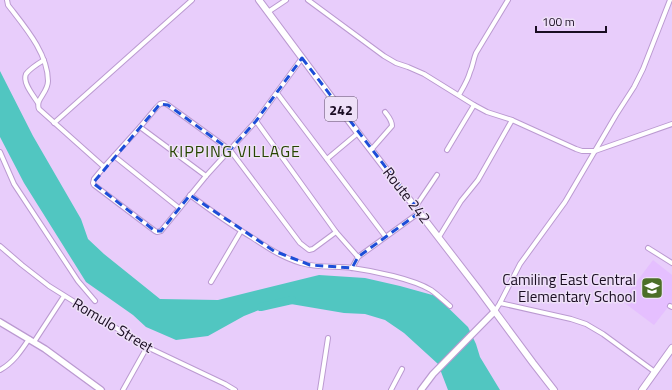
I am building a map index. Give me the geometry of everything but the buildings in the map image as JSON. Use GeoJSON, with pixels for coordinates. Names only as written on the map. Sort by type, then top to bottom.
{"type":"FeatureCollection","features":[{"type":"Feature","properties":{"kind":"main road","name":"Route 242"},"geometry":{"type":"LineString","coordinates":[[259,0],[554,390]]}},
{"type":"Feature","properties":{"kind":"main road"},"geometry":{"type":"LineString","coordinates":[[642,390],[672,348]]}},
{"type":"Feature","properties":{"kind":"street"},"geometry":{"type":"LineString","coordinates":[[7,0],[8,5],[32,39],[46,66],[48,82],[45,92],[38,103]]}},
{"type":"Feature","properties":{"kind":"street"},"geometry":{"type":"LineString","coordinates":[[54,123],[192,0]]}},
{"type":"Feature","properties":{"kind":"street"},"geometry":{"type":"LineString","coordinates":[[268,12],[286,0]]}},
{"type":"Feature","properties":{"kind":"street"},"geometry":{"type":"LineString","coordinates":[[308,0],[384,56],[396,63],[424,74],[487,112],[512,120],[576,149],[582,151],[595,151],[672,124]]}},
{"type":"Feature","properties":{"kind":"street"},"geometry":{"type":"LineString","coordinates":[[459,95],[469,75],[476,53],[508,0]]}},
{"type":"Feature","properties":{"kind":"street"},"geometry":{"type":"LineString","coordinates":[[421,390],[433,374],[495,311],[520,264],[564,202],[639,78],[670,0]]}},
{"type":"Feature","properties":{"kind":"street"},"geometry":{"type":"LineString","coordinates":[[302,58],[256,122],[230,150],[206,176],[162,231],[155,231],[93,183],[94,179],[104,167],[156,108],[160,104],[164,103],[230,150],[305,248],[309,250],[313,249],[336,232]]}},
{"type":"Feature","properties":{"kind":"street"},"geometry":{"type":"LineString","coordinates":[[44,60],[26,75],[26,81],[30,91],[38,103],[39,109],[104,167]]}},
{"type":"Feature","properties":{"kind":"street"},"geometry":{"type":"LineString","coordinates":[[277,93],[385,236]]}},
{"type":"Feature","properties":{"kind":"street"},"geometry":{"type":"LineString","coordinates":[[447,150],[474,105]]}},
{"type":"Feature","properties":{"kind":"street"},"geometry":{"type":"LineString","coordinates":[[372,150],[392,126],[391,119],[385,112]]}},
{"type":"Feature","properties":{"kind":"street"},"geometry":{"type":"LineString","coordinates":[[439,237],[461,200],[478,180],[512,120]]}},
{"type":"Feature","properties":{"kind":"street"},"geometry":{"type":"LineString","coordinates":[[256,122],[336,232],[358,257]]}},
{"type":"Feature","properties":{"kind":"street"},"geometry":{"type":"LineString","coordinates":[[140,127],[206,176]]}},
{"type":"Feature","properties":{"kind":"street"},"geometry":{"type":"LineString","coordinates":[[326,159],[358,132]]}},
{"type":"Feature","properties":{"kind":"street"},"geometry":{"type":"LineString","coordinates":[[0,152],[14,184],[78,282],[95,301]]}},
{"type":"Feature","properties":{"kind":"street"},"geometry":{"type":"LineString","coordinates":[[114,156],[179,208]]}},
{"type":"Feature","properties":{"kind":"street"},"geometry":{"type":"LineString","coordinates":[[352,268],[358,257],[418,209],[437,175]]}},
{"type":"Feature","properties":{"kind":"street"},"geometry":{"type":"LineString","coordinates":[[190,196],[274,252],[293,261],[310,265],[352,268],[412,282],[430,290],[450,306]]}},
{"type":"Feature","properties":{"kind":"street"},"geometry":{"type":"LineString","coordinates":[[211,282],[241,231]]}},
{"type":"Feature","properties":{"kind":"street","name":"Romulo Street"},"geometry":{"type":"LineString","coordinates":[[0,246],[49,286],[147,348],[235,390]]}},
{"type":"Feature","properties":{"kind":"street"},"geometry":{"type":"LineString","coordinates":[[648,248],[672,263]]}},
{"type":"Feature","properties":{"kind":"street"},"geometry":{"type":"LineString","coordinates":[[0,370],[14,359],[31,341],[64,296]]}},
{"type":"Feature","properties":{"kind":"street"},"geometry":{"type":"LineString","coordinates":[[500,303],[571,319],[586,324],[603,334],[655,372]]}},
{"type":"Feature","properties":{"kind":"street"},"geometry":{"type":"LineString","coordinates":[[0,322],[45,349],[101,390]]}},
{"type":"Feature","properties":{"kind":"street"},"geometry":{"type":"LineString","coordinates":[[320,390],[328,338]]}},
{"type":"Feature","properties":{"kind":"street"},"geometry":{"type":"LineString","coordinates":[[123,390],[147,348]]}},
{"type":"Feature","properties":{"kind":"street"},"geometry":{"type":"LineString","coordinates":[[392,390],[402,368]]}},
{"type":"Feature","properties":{"kind":"street"},"geometry":{"type":"LineString","coordinates":[[222,390],[225,384]]}},
{"type":"Feature","properties":{"kind":"highlighted area"},"geometry":{"type":"Polygon","coordinates":[[[302,58],[420,212],[358,257],[352,268],[310,265],[274,251],[190,195],[161,231],[155,231],[93,183],[160,104],[168,105],[230,150],[256,121],[302,58]]]}},
{"type":"Feature","properties":{"kind":"shaded area"},"geometry":{"type":"Polygon","coordinates":[[[0,71],[33,136],[81,219],[88,239],[104,254],[160,299],[218,300],[319,275],[365,278],[400,286],[436,296],[468,327],[480,357],[500,390],[448,390],[438,364],[404,333],[385,320],[365,314],[344,313],[279,302],[244,316],[208,336],[176,340],[146,327],[133,315],[86,282],[24,183],[0,137],[0,71]]]}},
{"type":"Feature","properties":{"kind":"shaded area","name":"Camiling East Central Elementary School"},"geometry":{"type":"Polygon","coordinates":[[[653,260],[672,275],[672,302],[654,325],[622,301],[653,260]]]}},
{"type":"Feature","properties":{"kind":"waterway"},"geometry":{"type":"LineString","coordinates":[[261,307],[292,300]]}},
{"type":"Feature","properties":{"kind":"place","name":"Camiling East Central Elementary School"},"geometry":{"type":"Point","coordinates":[652,288]}},
{"type":"Feature","properties":{"kind":"district","name":"KIPPING VILLAGE"},"geometry":{"type":"Point","coordinates":[235,151]}}]}
